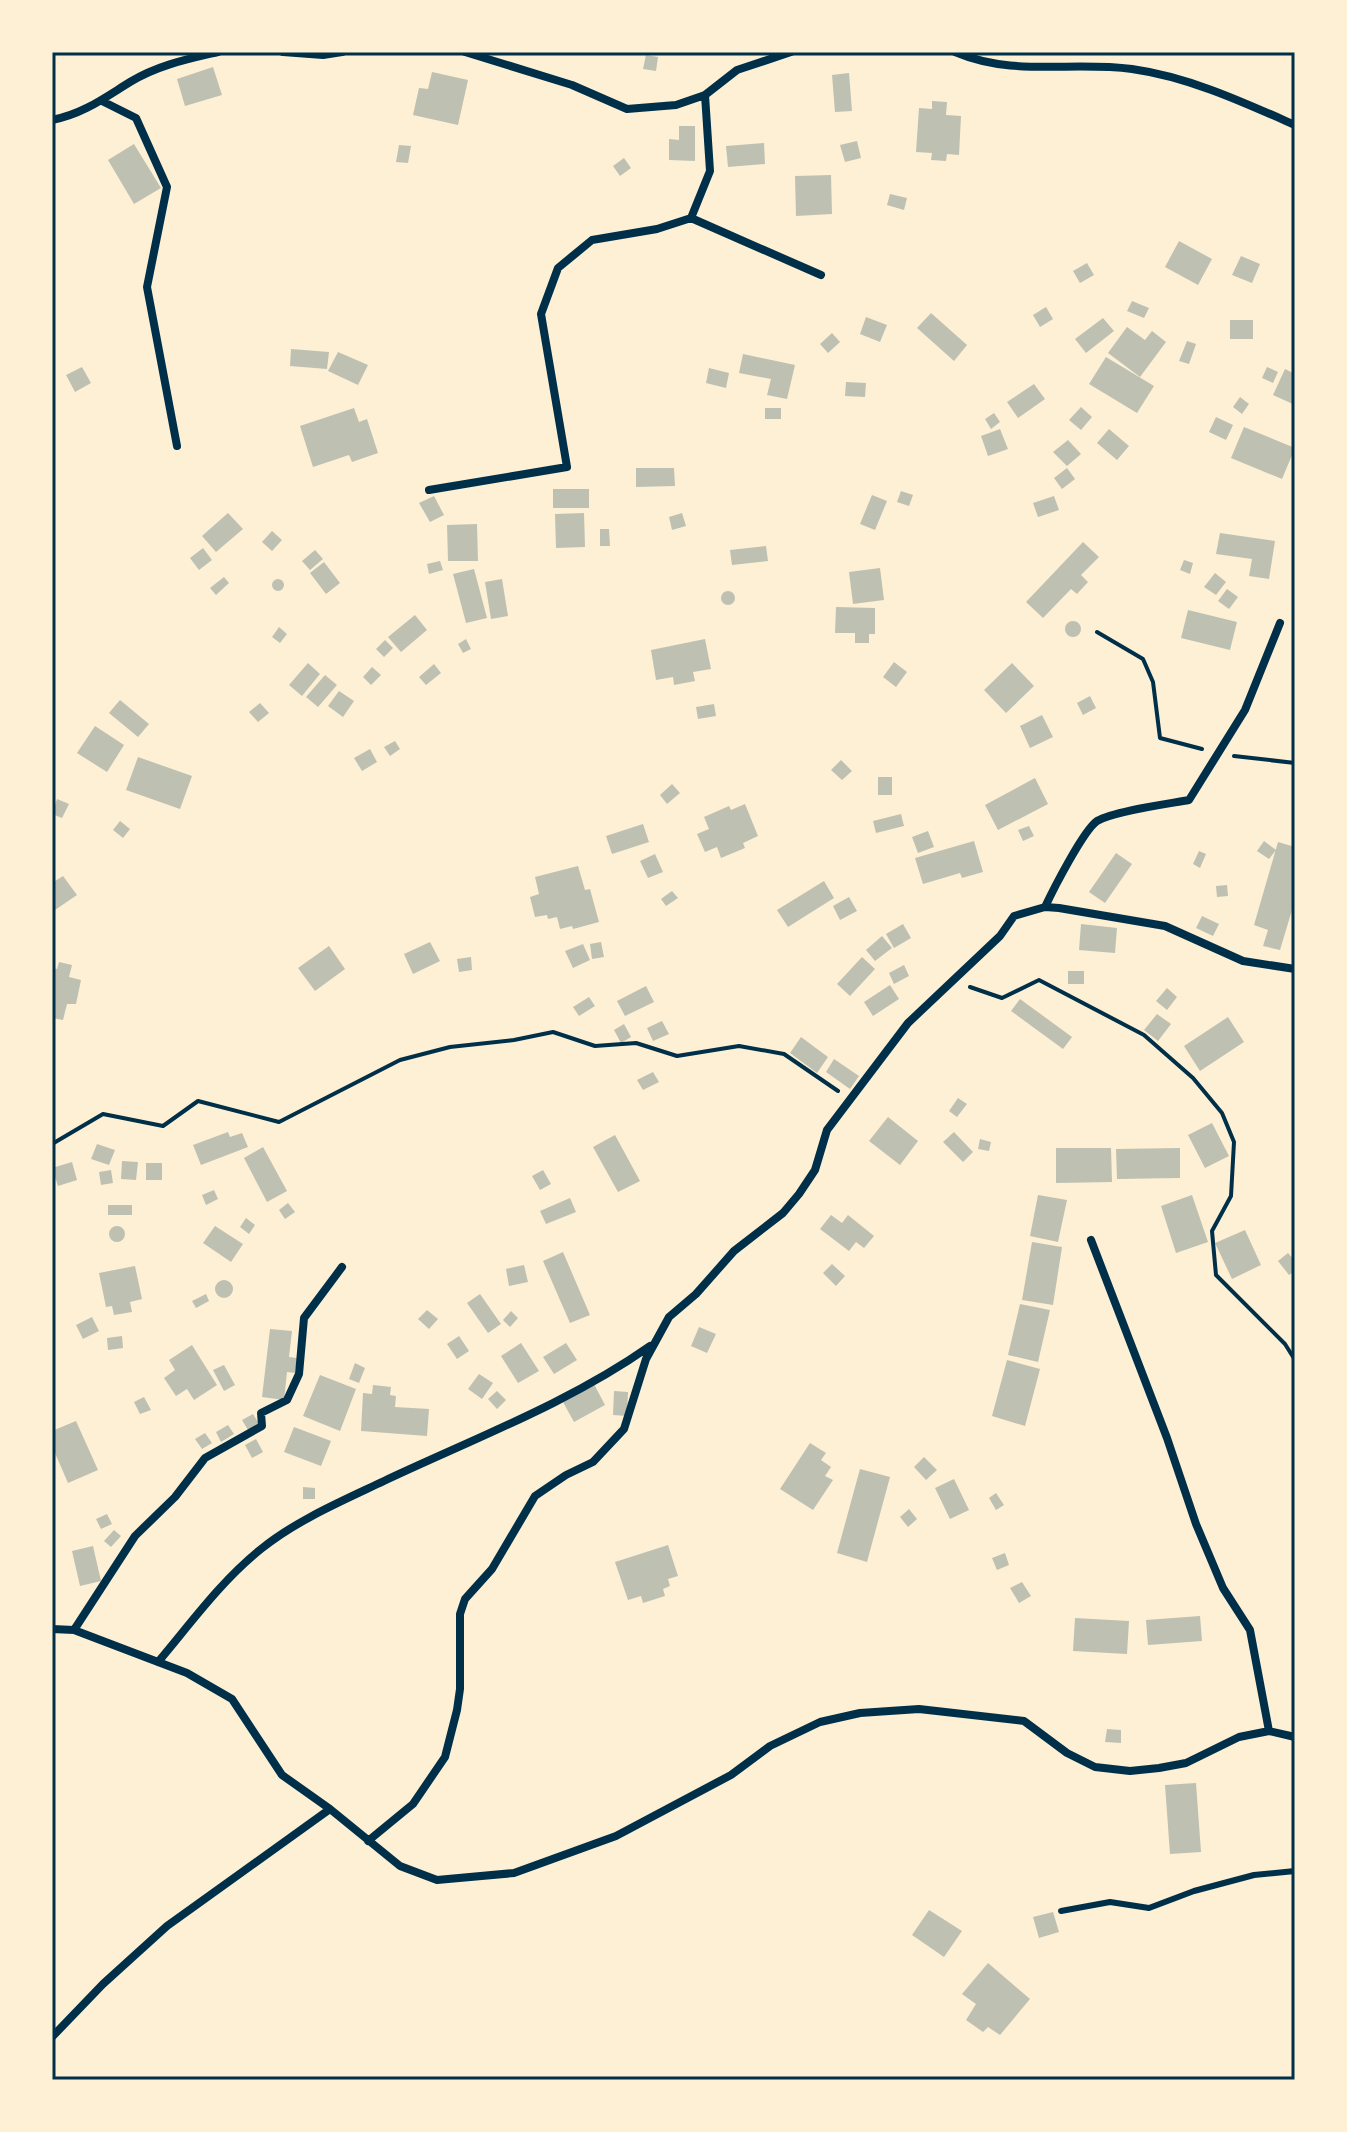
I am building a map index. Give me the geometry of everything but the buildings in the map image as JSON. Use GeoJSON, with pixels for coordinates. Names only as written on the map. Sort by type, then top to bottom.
{"type":"FeatureCollection","features":[{"type":"Feature","properties":{"kind":"street"},"geometry":{"type":"LineString","coordinates":[[52,120],[71,117],[102,101],[130,81],[168,64],[218,52]]}},
{"type":"Feature","properties":{"kind":"street"},"geometry":{"type":"LineString","coordinates":[[283,52],[323,55],[342,52]]}},
{"type":"Feature","properties":{"kind":"street"},"geometry":{"type":"LineString","coordinates":[[465,52],[572,85],[627,109],[676,105],[705,95],[737,70],[791,52]]}},
{"type":"Feature","properties":{"kind":"street"},"geometry":{"type":"LineString","coordinates":[[955,52],[974,60],[1018,68],[1073,65],[1133,69],[1227,95],[1295,125]]}},
{"type":"Feature","properties":{"kind":"street"},"geometry":{"type":"LineString","coordinates":[[691,218],[710,171],[705,95]]}},
{"type":"Feature","properties":{"kind":"street"},"geometry":{"type":"LineString","coordinates":[[102,101],[136,118],[167,187],[147,287],[177,446]]}},
{"type":"Feature","properties":{"kind":"street"},"geometry":{"type":"LineString","coordinates":[[429,490],[567,467],[541,314],[558,268],[592,240],[657,229],[691,218],[821,275]]}},
{"type":"Feature","properties":{"kind":"street"},"geometry":{"type":"LineString","coordinates":[[1045,907],[1065,867],[1096,822],[1133,810],[1189,800],[1245,710],[1280,623]]}},
{"type":"Feature","properties":{"kind":"street"},"geometry":{"type":"LineString","coordinates":[[368,1841],[413,1804],[445,1757],[460,1689],[460,1614],[465,1599],[492,1569],[535,1496],[566,1475],[593,1462],[624,1429],[646,1359],[669,1317],[696,1294],[734,1251],[783,1213],[815,1170],[827,1130],[908,1023],[1000,936],[1014,916],[1045,907],[1165,926],[1243,961],[1295,969]]}},
{"type":"Feature","properties":{"kind":"street"},"geometry":{"type":"LineString","coordinates":[[1091,1240],[1167,1438],[1196,1524],[1223,1588],[1250,1630],[1269,1731]]}},
{"type":"Feature","properties":{"kind":"street"},"geometry":{"type":"LineString","coordinates":[[74,1630],[135,1536],[175,1497],[205,1458],[262,1426],[261,1413],[287,1400],[299,1374],[304,1318],[342,1267]]}},
{"type":"Feature","properties":{"kind":"street"},"geometry":{"type":"LineString","coordinates":[[158,1662],[225,1582],[262,1548],[330,1506],[510,1424],[622,1366],[654,1343]]}},
{"type":"Feature","properties":{"kind":"street"},"geometry":{"type":"LineString","coordinates":[[52,1629],[74,1630],[187,1673],[232,1699],[282,1775],[400,1866],[437,1880],[514,1873],[616,1836],[731,1775],[770,1746],[820,1722],[860,1713],[919,1709],[1024,1721],[1067,1753],[1095,1767],[1130,1771],[1186,1763],[1239,1737],[1269,1731],[1295,1737]]}},
{"type":"Feature","properties":{"kind":"street"},"geometry":{"type":"LineString","coordinates":[[52,2037],[93,1993],[167,1926],[330,1809]]}},
{"type":"Feature","properties":{"kind":"lane"},"geometry":{"type":"LineString","coordinates":[[1061,1911],[1110,1902],[1149,1908],[1194,1891],[1254,1875],[1295,1871]]}},
{"type":"Feature","properties":{"kind":"path"},"geometry":{"type":"LineString","coordinates":[[1097,632],[1143,659],[1153,682],[1160,738],[1218,754],[1295,763]]}},
{"type":"Feature","properties":{"kind":"path"},"geometry":{"type":"LineString","coordinates":[[953,980],[1002,998],[1039,980],[1144,1035],[1193,1078],[1222,1113],[1234,1142],[1231,1196],[1212,1231],[1216,1275],[1285,1344],[1295,1360]]}},
{"type":"Feature","properties":{"kind":"path"},"geometry":{"type":"LineString","coordinates":[[52,1144],[103,1114],[163,1126],[198,1101],[279,1122],[400,1060],[450,1047],[553,1032],[595,1046],[636,1043],[677,1056],[739,1046],[784,1054],[853,1099]]}}]}
